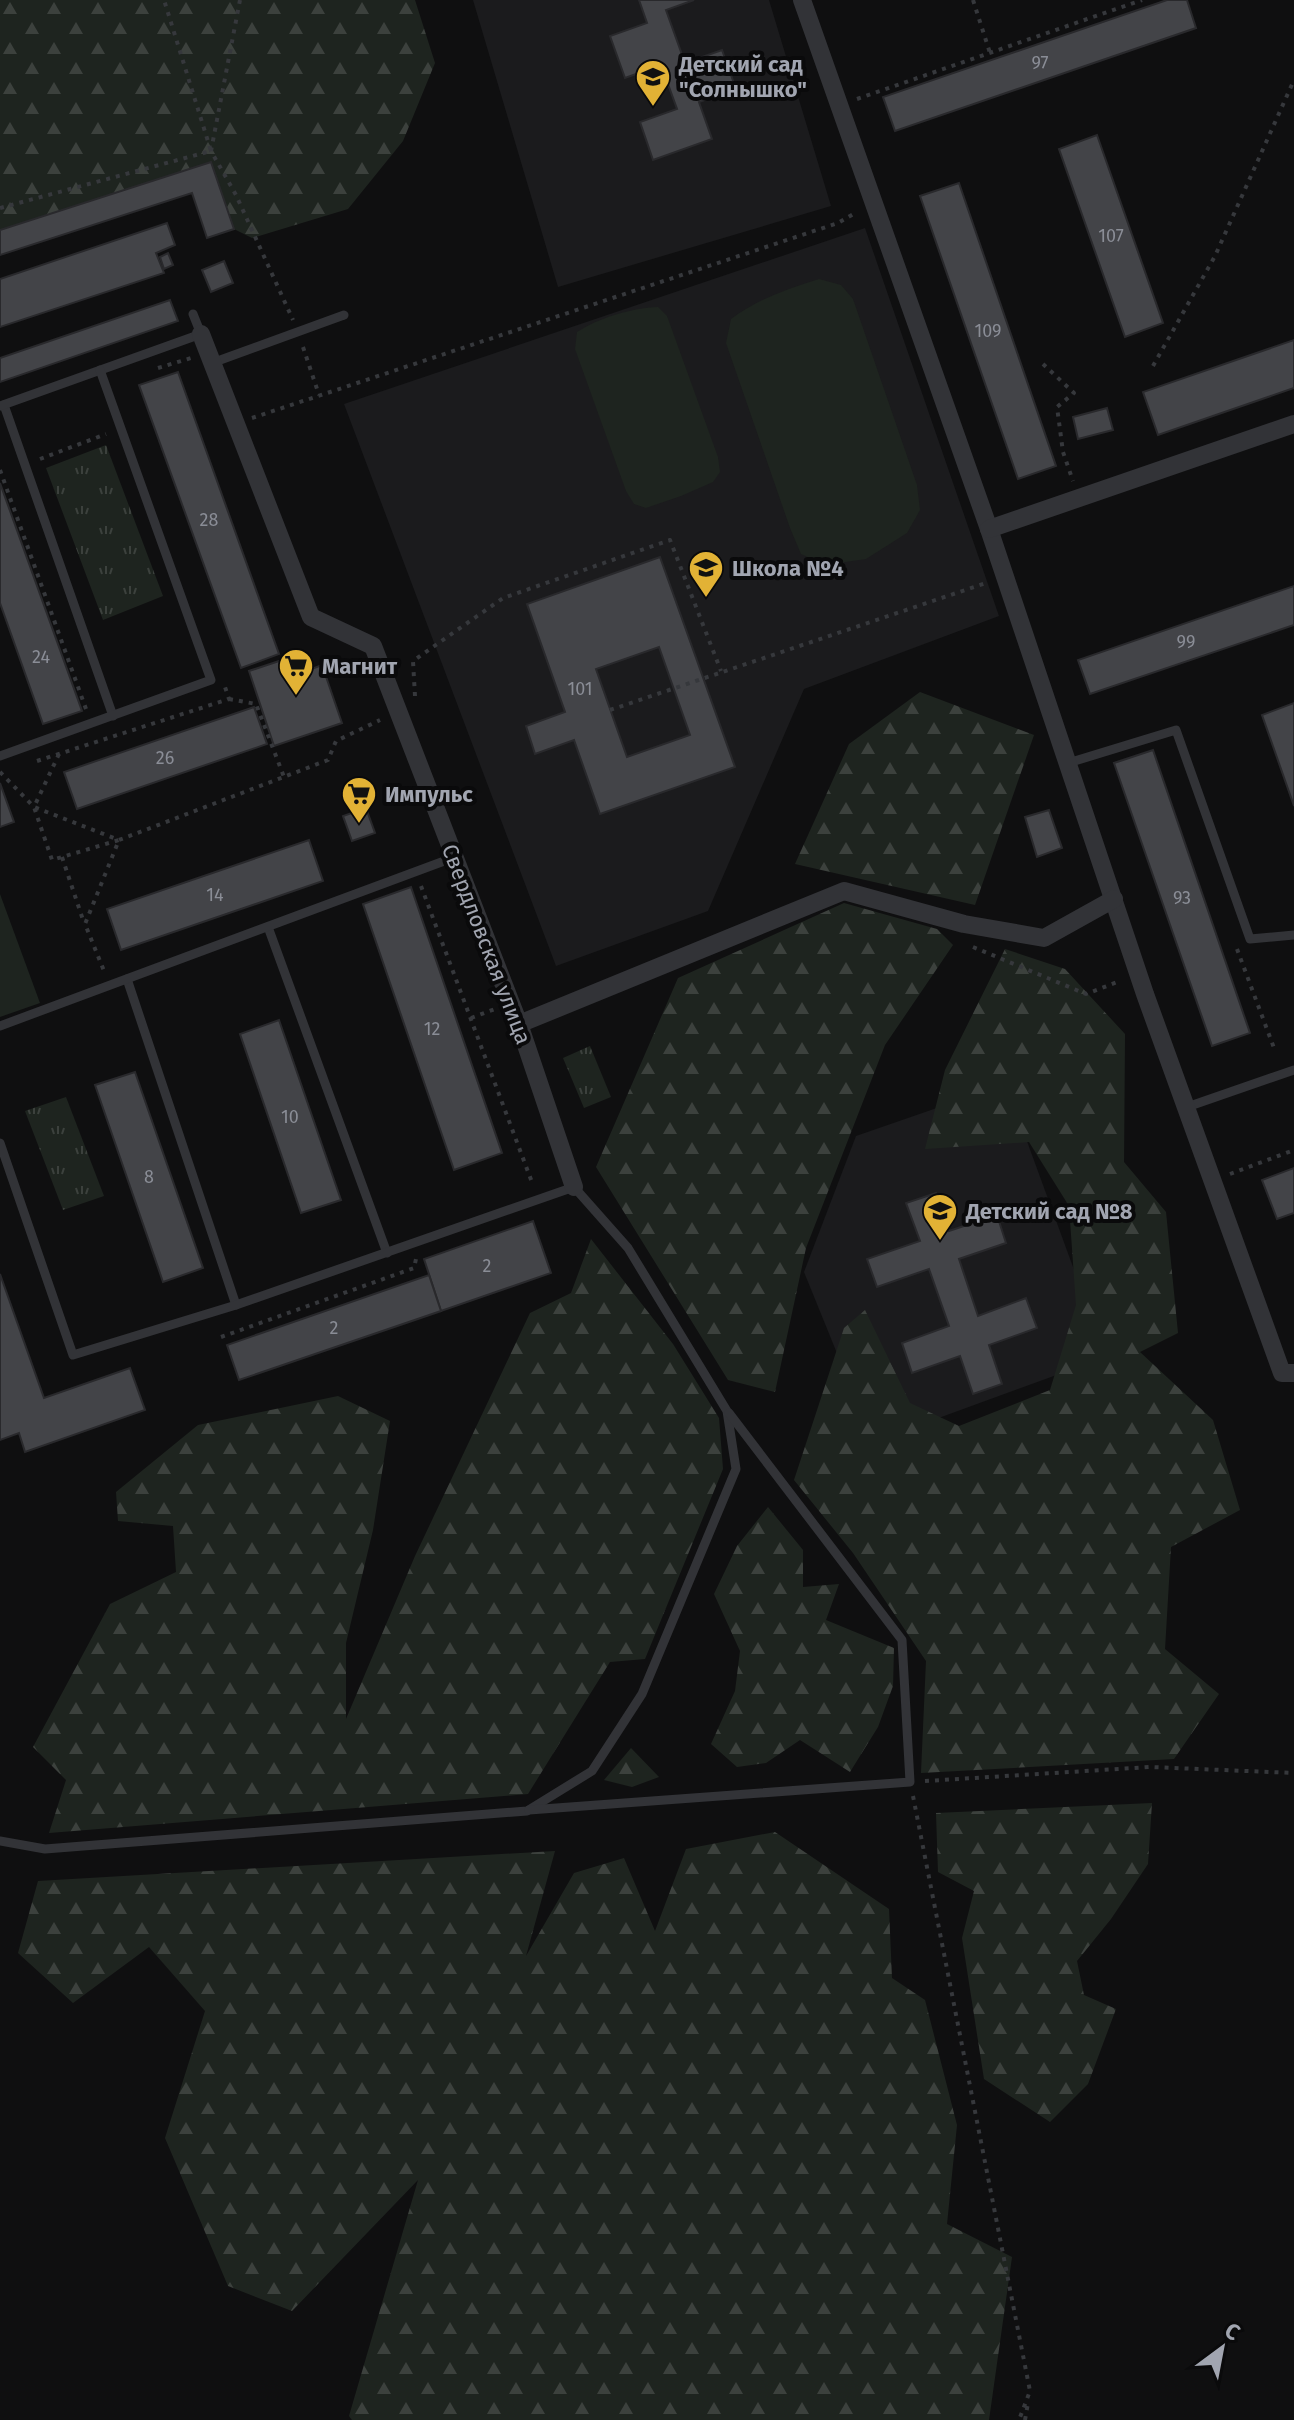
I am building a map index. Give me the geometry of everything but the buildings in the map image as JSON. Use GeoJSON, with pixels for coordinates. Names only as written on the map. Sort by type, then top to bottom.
{"type":"FeatureCollection","features":[{"type":"Feature","properties":{"kind":"street"},"geometry":{"type":"LineString","coordinates":[[802,0],[989,529],[1145,994],[1282,1373],[1294,1373]]}},
{"type":"Feature","properties":{"kind":"street","name":"Свердловская улица"},"geometry":{"type":"LineString","coordinates":[[201,334],[311,617],[373,646],[519,1024],[574,1187]]}},
{"type":"Feature","properties":{"kind":"street"},"geometry":{"type":"LineString","coordinates":[[989,529],[1294,424]]}},
{"type":"Feature","properties":{"kind":"street"},"geometry":{"type":"LineString","coordinates":[[519,1024],[844,891],[964,924],[1044,938],[1114,899]]}},
{"type":"Feature","properties":{"kind":"lane"},"geometry":{"type":"LineString","coordinates":[[113,716],[2,405],[201,334],[193,314]]}},
{"type":"Feature","properties":{"kind":"lane"},"geometry":{"type":"LineString","coordinates":[[212,363],[344,315]]}},
{"type":"Feature","properties":{"kind":"lane"},"geometry":{"type":"LineString","coordinates":[[0,756],[211,680],[100,370]]}},
{"type":"Feature","properties":{"kind":"lane"},"geometry":{"type":"LineString","coordinates":[[1068,763],[1176,730],[1250,939],[1294,935]]}},
{"type":"Feature","properties":{"kind":"lane"},"geometry":{"type":"LineString","coordinates":[[0,1026],[455,857]]}},
{"type":"Feature","properties":{"kind":"lane"},"geometry":{"type":"LineString","coordinates":[[268,927],[387,1253]]}},
{"type":"Feature","properties":{"kind":"lane"},"geometry":{"type":"LineString","coordinates":[[127,979],[236,1305]]}},
{"type":"Feature","properties":{"kind":"lane"},"geometry":{"type":"LineString","coordinates":[[1187,1107],[1294,1070]]}},
{"type":"Feature","properties":{"kind":"lane"},"geometry":{"type":"LineString","coordinates":[[0,1143],[73,1355],[236,1305],[574,1187],[628,1248],[727,1411],[902,1640],[910,1782],[45,1849],[0,1841]]}},
{"type":"Feature","properties":{"kind":"lane"},"geometry":{"type":"LineString","coordinates":[[527,1811],[592,1771],[642,1694],[736,1469],[727,1411]]}},
{"type":"Feature","properties":{"kind":"path"},"geometry":{"type":"LineString","coordinates":[[164,0],[211,151],[236,195],[298,332],[319,395]]}},
{"type":"Feature","properties":{"kind":"path"},"geometry":{"type":"LineString","coordinates":[[211,151],[240,0]]}},
{"type":"Feature","properties":{"kind":"path"},"geometry":{"type":"LineString","coordinates":[[973,0],[990,53]]}},
{"type":"Feature","properties":{"kind":"path"},"geometry":{"type":"LineString","coordinates":[[854,100],[1142,0]]}},
{"type":"Feature","properties":{"kind":"path"},"geometry":{"type":"LineString","coordinates":[[1153,366],[1215,256],[1294,80]]}},
{"type":"Feature","properties":{"kind":"path"},"geometry":{"type":"LineString","coordinates":[[0,208],[211,151]]}},
{"type":"Feature","properties":{"kind":"path"},"geometry":{"type":"LineString","coordinates":[[251,418],[838,223],[874,203]]}},
{"type":"Feature","properties":{"kind":"path"},"geometry":{"type":"LineString","coordinates":[[1043,364],[1074,393],[1057,407],[1063,452],[1079,498]]}},
{"type":"Feature","properties":{"kind":"path"},"geometry":{"type":"LineString","coordinates":[[98,743],[1,472],[121,429]]}},
{"type":"Feature","properties":{"kind":"path"},"geometry":{"type":"LineString","coordinates":[[415,703],[413,661],[503,598],[670,540],[721,671]]}},
{"type":"Feature","properties":{"kind":"path"},"geometry":{"type":"LineString","coordinates":[[610,710],[988,582]]}},
{"type":"Feature","properties":{"kind":"path"},"geometry":{"type":"LineString","coordinates":[[229,699],[256,704],[284,777]]}},
{"type":"Feature","properties":{"kind":"path"},"geometry":{"type":"LineString","coordinates":[[0,772],[34,807],[119,840],[328,760],[336,741],[393,713]]}},
{"type":"Feature","properties":{"kind":"path"},"geometry":{"type":"LineString","coordinates":[[62,857],[85,924]]}},
{"type":"Feature","properties":{"kind":"path"},"geometry":{"type":"LineString","coordinates":[[965,944],[1086,994],[1130,978]]}},
{"type":"Feature","properties":{"kind":"path"},"geometry":{"type":"LineString","coordinates":[[1236,946],[1274,1048]]}},
{"type":"Feature","properties":{"kind":"path"},"geometry":{"type":"LineString","coordinates":[[471,1018],[493,1010]]}},
{"type":"Feature","properties":{"kind":"path"},"geometry":{"type":"LineString","coordinates":[[1228,1175],[1294,1150]]}},
{"type":"Feature","properties":{"kind":"path"},"geometry":{"type":"LineString","coordinates":[[221,1337],[414,1268],[417,1253]]}},
{"type":"Feature","properties":{"kind":"path"},"geometry":{"type":"LineString","coordinates":[[1022,2420],[1030,2391],[910,1782],[1150,1767],[1294,1773]]}},
{"type":"Feature","properties":{"kind":"shaded area","name":"Детский сад \"Солнышко\""},"geometry":{"type":"Polygon","coordinates":[[[473,0],[769,0],[831,206],[558,287],[473,0]]]}},
{"type":"Feature","properties":{"kind":"shaded area","name":"Школа №4"},"geometry":{"type":"Polygon","coordinates":[[[865,228],[999,616],[804,689],[708,911],[556,966],[344,404],[865,228]]]}},
{"type":"Feature","properties":{"kind":"shaded area","name":"Детский сад №8"},"geometry":{"type":"Polygon","coordinates":[[[1006,1084],[1106,1357],[873,1442],[804,1272],[856,1136],[1006,1084]]]}},
{"type":"Feature","properties":{"kind":"green space"},"geometry":{"type":"Polygon","coordinates":[[[0,0],[415,0],[435,63],[403,141],[348,209],[252,238],[234,229],[211,162],[0,230],[0,0]]]}},
{"type":"Feature","properties":{"kind":"green space"},"geometry":{"type":"Polygon","coordinates":[[[819,279],[841,285],[853,299],[917,485],[920,510],[907,533],[866,559],[825,565],[801,554],[726,343],[731,319],[741,312],[773,295],[819,279]]]}},
{"type":"Feature","properties":{"kind":"green space"},"geometry":{"type":"Polygon","coordinates":[[[658,307],[667,316],[718,457],[720,472],[713,482],[646,508],[634,504],[626,491],[575,349],[577,332],[586,327],[626,312],[658,307]]]}},
{"type":"Feature","properties":{"kind":"green space"},"geometry":{"type":"Polygon","coordinates":[[[106,445],[163,596],[103,620],[46,468],[106,445]]]}},
{"type":"Feature","properties":{"kind":"green space"},"geometry":{"type":"Polygon","coordinates":[[[920,692],[1034,735],[975,905],[795,864],[849,744],[920,692]]]}},
{"type":"Feature","properties":{"kind":"green space"},"geometry":{"type":"Polygon","coordinates":[[[0,894],[40,1003],[0,1017],[0,894]]]}},
{"type":"Feature","properties":{"kind":"green space"},"geometry":{"type":"Polygon","coordinates":[[[844,903],[937,929],[953,945],[885,1045],[806,1248],[775,1392],[728,1380],[596,1167],[678,978],[844,903]]]}},
{"type":"Feature","properties":{"kind":"green space"},"geometry":{"type":"Polygon","coordinates":[[[1005,949],[1065,969],[1125,1034],[1124,1162],[1166,1212],[1178,1333],[1140,1352],[1213,1420],[1240,1510],[1171,1547],[1165,1649],[1219,1694],[1174,1759],[921,1773],[926,1661],[853,1553],[794,1480],[844,1328],[865,1310],[910,1403],[959,1426],[1050,1390],[1076,1305],[1069,1206],[1029,1142],[925,1149],[945,1070],[1005,949]]]}},
{"type":"Feature","properties":{"kind":"green space"},"geometry":{"type":"Polygon","coordinates":[[[590,1046],[611,1097],[584,1108],[563,1058],[590,1046]]]}},
{"type":"Feature","properties":{"kind":"green space"},"geometry":{"type":"Polygon","coordinates":[[[66,1097],[104,1196],[63,1210],[25,1111],[66,1097]]]}},
{"type":"Feature","properties":{"kind":"green space"},"geometry":{"type":"Polygon","coordinates":[[[591,1239],[673,1344],[719,1418],[723,1469],[645,1659],[610,1662],[528,1794],[49,1833],[66,1780],[33,1747],[110,1604],[176,1572],[173,1526],[118,1521],[116,1492],[198,1425],[338,1396],[390,1421],[373,1530],[346,1643],[346,1719],[415,1556],[530,1313],[571,1293],[591,1239]]]}},
{"type":"Feature","properties":{"kind":"green space"},"geometry":{"type":"Polygon","coordinates":[[[768,1507],[803,1550],[803,1587],[839,1584],[826,1620],[894,1648],[893,1686],[878,1727],[850,1772],[800,1740],[766,1763],[737,1767],[711,1744],[735,1691],[740,1651],[714,1594],[737,1546],[768,1507]]]}},
{"type":"Feature","properties":{"kind":"green space"},"geometry":{"type":"Polygon","coordinates":[[[631,1748],[659,1777],[632,1787],[604,1780],[631,1748]]]}},
{"type":"Feature","properties":{"kind":"green space"},"geometry":{"type":"Polygon","coordinates":[[[1152,1803],[1148,1864],[1111,1919],[1077,1961],[1084,1995],[1116,2009],[1088,2084],[1050,2122],[984,2079],[962,1938],[974,1891],[938,1872],[936,1813],[1152,1803]]]}},
{"type":"Feature","properties":{"kind":"green space"},"geometry":{"type":"Polygon","coordinates":[[[775,1832],[889,1909],[892,1978],[925,2000],[957,2125],[947,2224],[1012,2257],[989,2420],[352,2420],[349,2416],[418,2180],[292,2311],[228,2286],[165,2138],[205,2011],[149,1947],[73,2003],[18,1953],[38,1881],[555,1851],[526,1956],[574,1873],[624,1858],[655,1931],[686,1849],[775,1832]]]}},
{"type":"Feature","properties":{"kind":"place","name":"Детский сад \"Солнышко\""},"geometry":{"type":"Point","coordinates":[653,108]}},
{"type":"Feature","properties":{"kind":"place","name":"Школа №4"},"geometry":{"type":"Point","coordinates":[706,599]}},
{"type":"Feature","properties":{"kind":"place","name":"Магнит"},"geometry":{"type":"Point","coordinates":[296,697]}},
{"type":"Feature","properties":{"kind":"place","name":"Импульс"},"geometry":{"type":"Point","coordinates":[359,825]}},
{"type":"Feature","properties":{"kind":"place","name":"Детский сад №8"},"geometry":{"type":"Point","coordinates":[940,1242]}}]}
